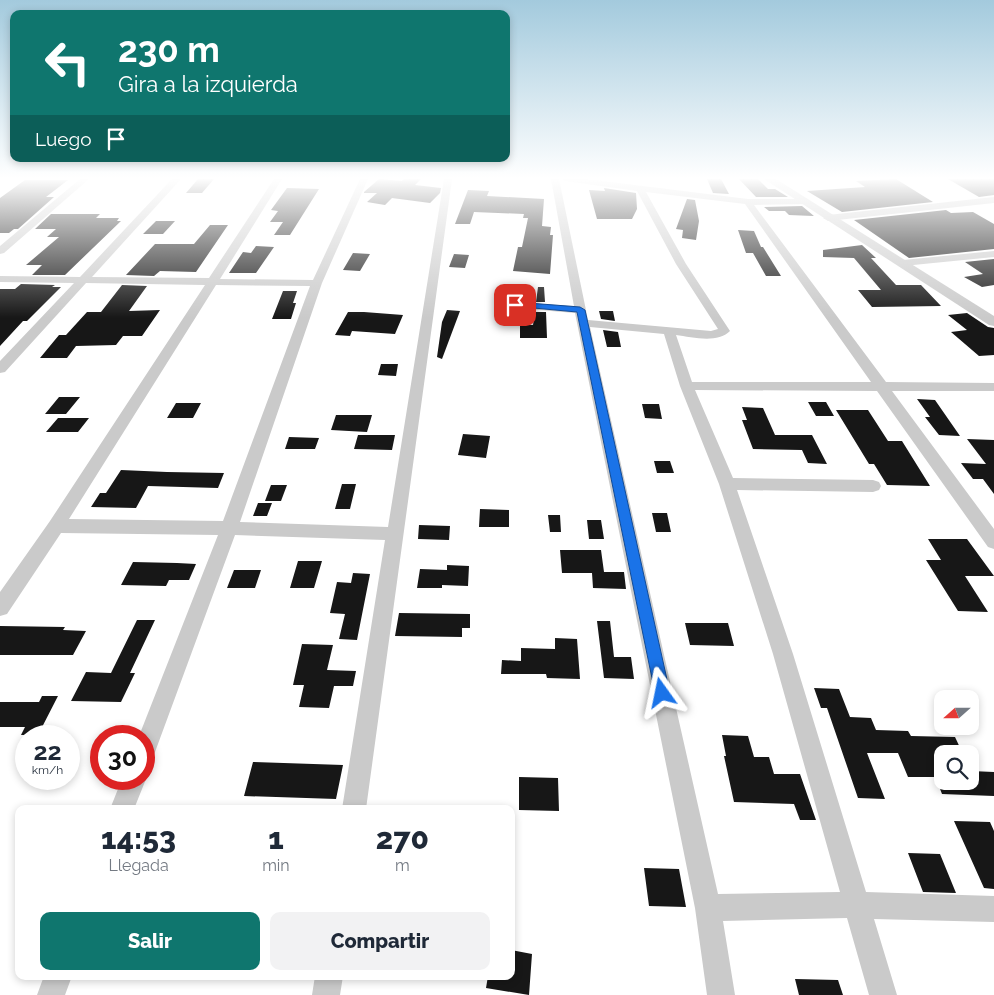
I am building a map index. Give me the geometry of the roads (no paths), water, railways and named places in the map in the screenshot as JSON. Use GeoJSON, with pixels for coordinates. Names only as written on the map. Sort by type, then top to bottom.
{"type":"FeatureCollection","features":[{"type":"Feature","properties":{"kind":"street"},"geometry":{"type":"LineString","coordinates":[[0,251],[30,225]]}},
{"type":"Feature","properties":{"kind":"street"},"geometry":{"type":"LineString","coordinates":[[0,369],[134,225]]}},
{"type":"Feature","properties":{"kind":"street"},"geometry":{"type":"LineString","coordinates":[[0,608],[56,526],[247,225]]}},
{"type":"Feature","properties":{"kind":"street"},"geometry":{"type":"LineString","coordinates":[[154,725],[229,528],[317,283],[343,225]]}},
{"type":"Feature","properties":{"kind":"street"},"geometry":{"type":"LineString","coordinates":[[355,805],[441,225]]}},
{"type":"Feature","properties":{"kind":"street"},"geometry":{"type":"LineString","coordinates":[[565,225],[582,316],[708,908],[721,995]]}},
{"type":"Feature","properties":{"kind":"street"},"geometry":{"type":"LineString","coordinates":[[515,305],[669,332],[719,335],[724,332],[723,327],[681,264],[660,225]]}},
{"type":"Feature","properties":{"kind":"street"},"geometry":{"type":"LineString","coordinates":[[765,225],[994,542]]}},
{"type":"Feature","properties":{"kind":"street"},"geometry":{"type":"LineString","coordinates":[[840,225],[903,263],[994,322]]}},
{"type":"Feature","properties":{"kind":"street"},"geometry":{"type":"LineString","coordinates":[[903,263],[994,254]]}},
{"type":"Feature","properties":{"kind":"street"},"geometry":{"type":"LineString","coordinates":[[0,279],[317,283]]}},
{"type":"Feature","properties":{"kind":"street"},"geometry":{"type":"LineString","coordinates":[[669,332],[687,386],[727,484],[783,654],[883,995]]}},
{"type":"Feature","properties":{"kind":"street"},"geometry":{"type":"LineString","coordinates":[[687,386],[994,387]]}},
{"type":"Feature","properties":{"kind":"street"},"geometry":{"type":"LineString","coordinates":[[727,484],[873,486]]}},
{"type":"Feature","properties":{"kind":"street"},"geometry":{"type":"LineString","coordinates":[[56,526],[229,528],[395,534]]}},
{"type":"Feature","properties":{"kind":"street"},"geometry":{"type":"LineString","coordinates":[[124,805],[130,790]]}},
{"type":"Feature","properties":{"kind":"street"},"geometry":{"type":"LineString","coordinates":[[708,908],[856,905],[994,909]]}},
{"type":"Feature","properties":{"kind":"street"},"geometry":{"type":"LineString","coordinates":[[51,995],[57,980]]}},
{"type":"Feature","properties":{"kind":"street"},"geometry":{"type":"LineString","coordinates":[[326,995],[328,980]]}}]}
